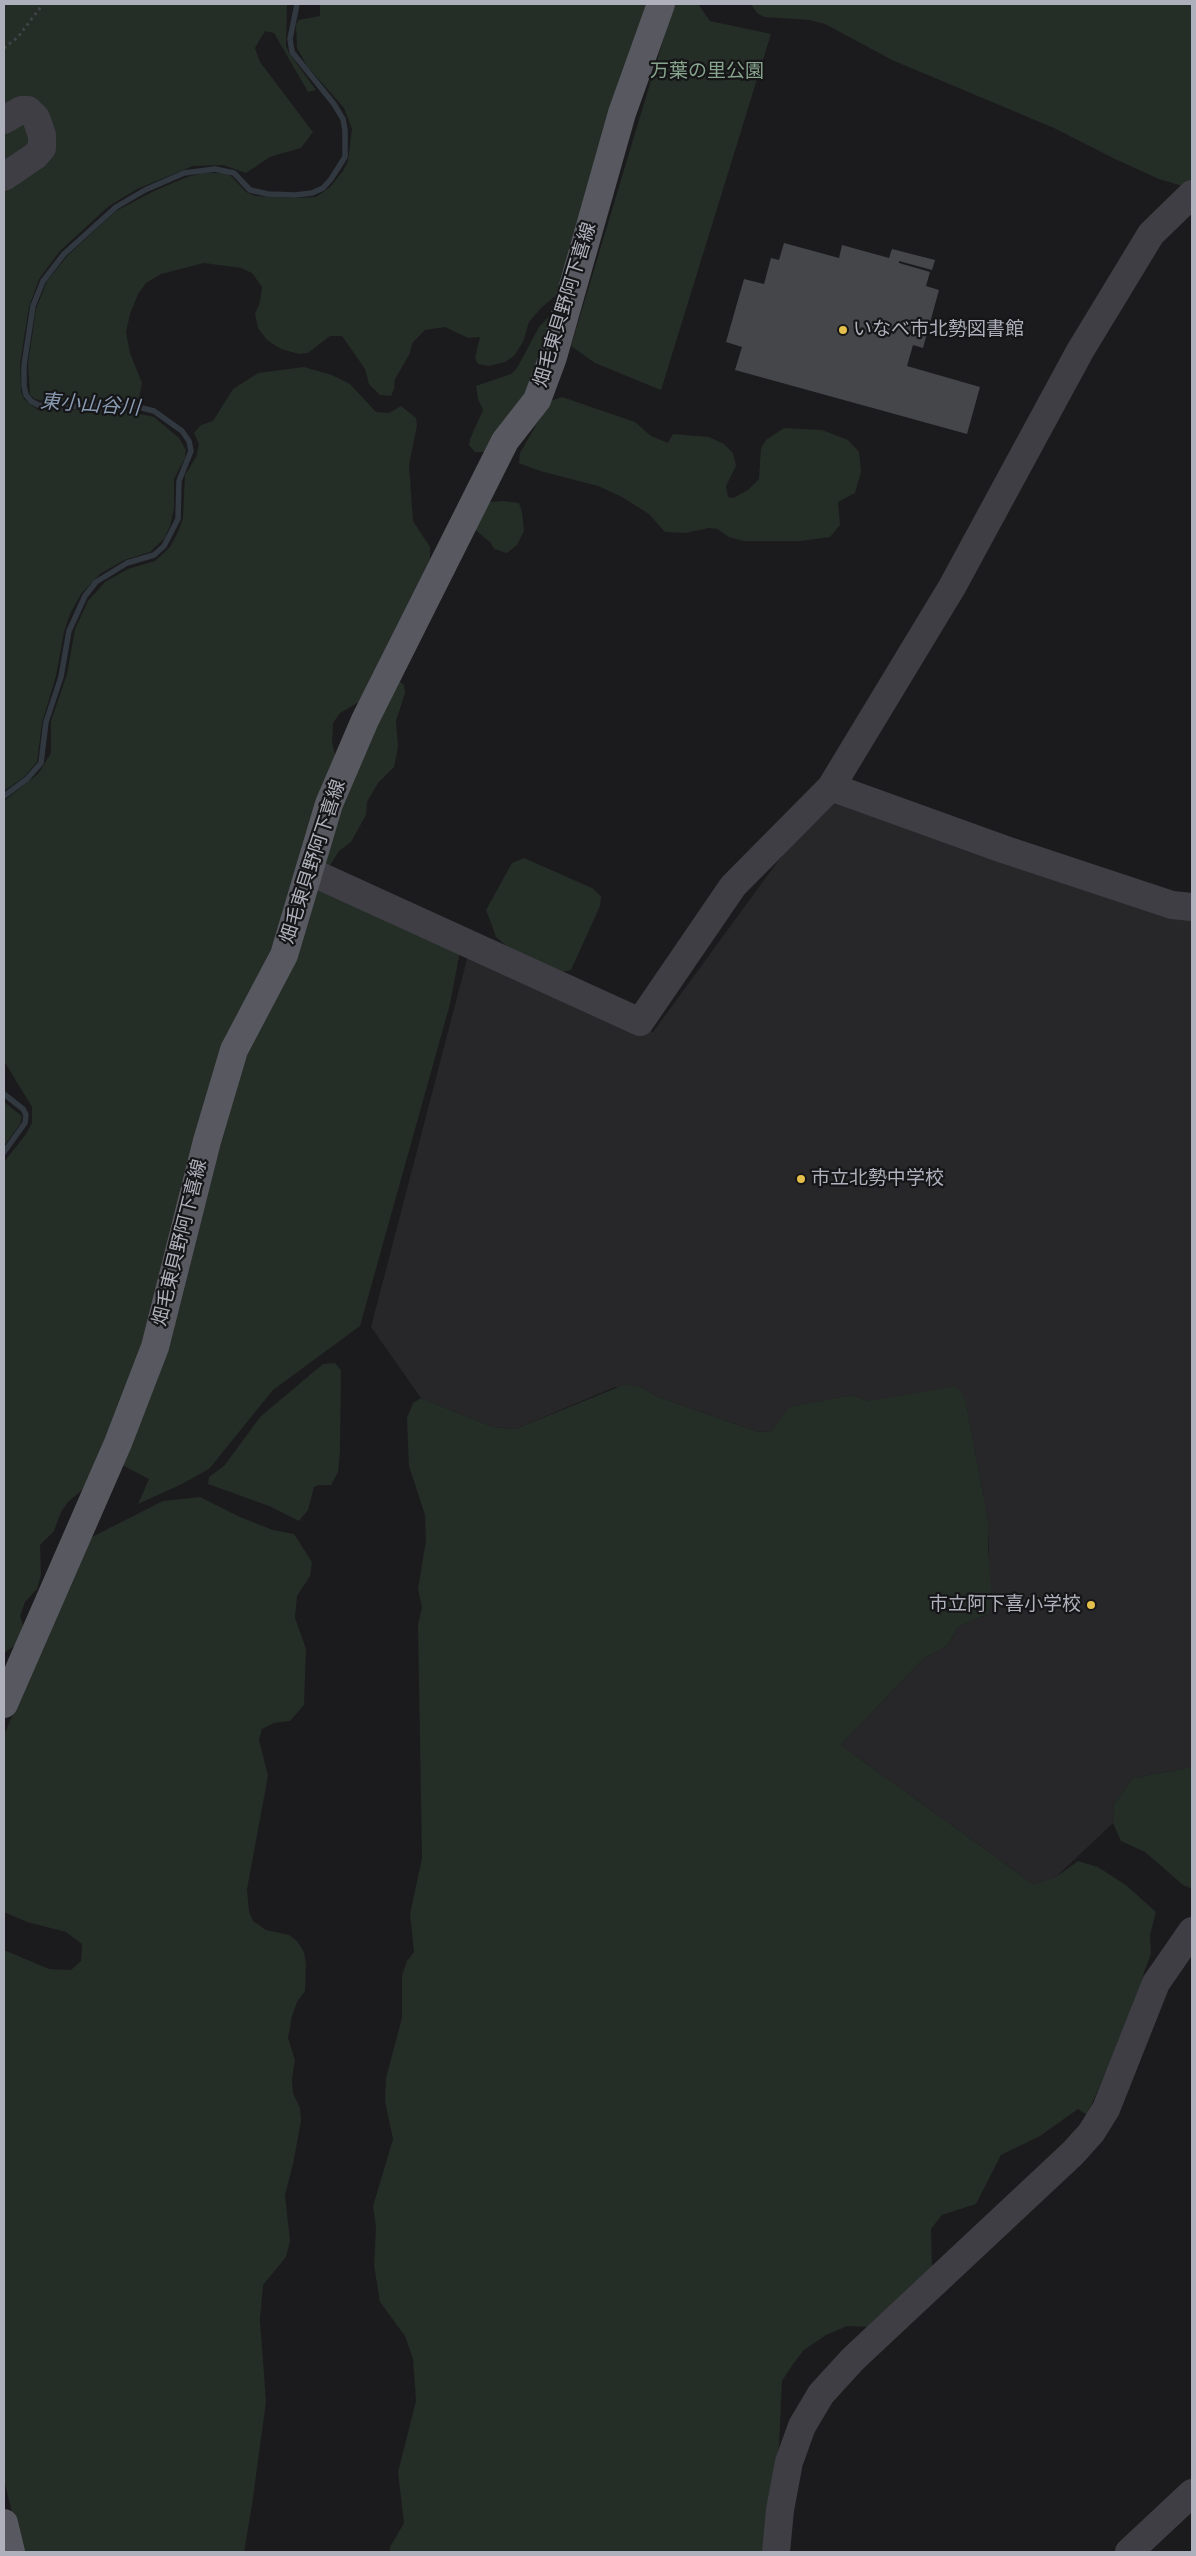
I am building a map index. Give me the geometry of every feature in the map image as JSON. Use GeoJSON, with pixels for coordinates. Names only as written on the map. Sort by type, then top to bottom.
{"type":"FeatureCollection","features":[{"type":"Feature","properties":{"kind":"main road","name":"畑毛東貝野阿下喜線"},"geometry":{"type":"LineString","coordinates":[[4,1704],[118,1443],[155,1347],[207,1140],[234,1050],[284,955],[329,804],[365,720],[504,441],[537,400],[553,357],[622,113],[661,4]]}},
{"type":"Feature","properties":{"kind":"main road"},"geometry":{"type":"LineString","coordinates":[[4,2522],[11,2552]]}},
{"type":"Feature","properties":{"kind":"street"},"geometry":{"type":"LineString","coordinates":[[4,120],[21,110],[28,110],[36,118],[42,135],[42,148],[35,156],[4,177]]}},
{"type":"Feature","properties":{"kind":"street"},"geometry":{"type":"LineString","coordinates":[[309,871],[640,1022],[733,886],[831,787],[952,587],[1080,351],[1151,234],[1192,194]]}},
{"type":"Feature","properties":{"kind":"street"},"geometry":{"type":"LineString","coordinates":[[831,787],[1003,849],[1172,905],[1192,907]]}},
{"type":"Feature","properties":{"kind":"street"},"geometry":{"type":"LineString","coordinates":[[776,2552],[780,2510],[789,2462],[802,2426],[821,2394],[852,2359],[1066,2160],[1091,2133],[1110,2100],[1156,1983],[1192,1930]]}},
{"type":"Feature","properties":{"kind":"street"},"geometry":{"type":"LineString","coordinates":[[1129,2552],[1192,2493]]}},
{"type":"Feature","properties":{"kind":"path"},"geometry":{"type":"LineString","coordinates":[[4,48],[18,36],[43,4]]}},
{"type":"Feature","properties":{"kind":"shaded area","name":"市立北勢中学校"},"geometry":{"type":"Polygon","coordinates":[[[827,797],[1192,912],[1192,1767],[1133,1778],[1114,1804],[1113,1823],[1056,1877],[1033,1884],[841,1745],[923,1659],[947,1646],[958,1627],[988,1614],[989,1525],[966,1403],[869,1401],[851,1395],[790,1407],[772,1431],[759,1432],[658,1397],[643,1388],[615,1387],[515,1429],[493,1427],[421,1398],[371,1327],[467,959],[474,952],[653,1032],[819,805],[827,797]]]}},
{"type":"Feature","properties":{"kind":"green space"},"geometry":{"type":"Polygon","coordinates":[[[4,4],[287,4],[286,45],[289,53],[316,90],[308,92],[274,33],[265,31],[255,48],[260,62],[313,132],[301,148],[270,157],[246,173],[223,165],[193,166],[137,189],[109,206],[60,251],[39,279],[29,307],[20,364],[21,391],[24,399],[38,410],[116,409],[154,417],[179,438],[186,450],[185,458],[174,479],[174,508],[170,526],[164,539],[150,552],[124,560],[100,574],[81,594],[70,614],[64,632],[56,676],[42,723],[37,762],[24,777],[4,791],[4,4]]]}},
{"type":"Feature","properties":{"kind":"green space"},"geometry":{"type":"Polygon","coordinates":[[[320,4],[650,4],[560,292],[541,308],[529,322],[523,342],[514,356],[505,362],[489,366],[478,364],[475,358],[480,337],[468,338],[445,327],[425,330],[413,342],[409,355],[395,379],[391,396],[380,395],[369,384],[365,369],[342,336],[330,336],[308,353],[299,354],[281,349],[267,340],[258,328],[255,314],[260,302],[262,287],[252,273],[241,268],[204,263],[161,274],[146,283],[138,294],[130,314],[126,332],[130,353],[142,383],[139,399],[51,403],[35,399],[30,395],[28,364],[36,309],[47,281],[68,255],[116,211],[154,191],[187,177],[203,173],[226,173],[246,192],[255,196],[294,198],[316,197],[330,187],[343,171],[348,161],[352,129],[344,108],[307,66],[297,48],[296,24],[299,20],[320,16],[320,4]]]}},
{"type":"Feature","properties":{"kind":"green space","name":"万葉の里公園"},"geometry":{"type":"Polygon","coordinates":[[[674,4],[698,4],[710,21],[771,34],[661,390],[595,363],[571,346],[674,4]]]}},
{"type":"Feature","properties":{"kind":"green space"},"geometry":{"type":"Polygon","coordinates":[[[751,4],[1192,4],[1192,189],[1159,179],[1054,128],[892,60],[825,24],[810,20],[764,17],[757,13],[751,4]]]}},
{"type":"Feature","properties":{"kind":"green space"},"geometry":{"type":"Polygon","coordinates":[[[554,311],[538,372],[491,452],[475,452],[469,445],[470,439],[483,410],[478,399],[476,386],[511,374],[517,368],[539,327],[554,311]]]}},
{"type":"Feature","properties":{"kind":"green space"},"geometry":{"type":"Polygon","coordinates":[[[304,367],[332,375],[350,384],[376,412],[389,413],[401,406],[416,418],[417,425],[409,465],[413,521],[430,547],[430,559],[359,702],[340,713],[333,723],[332,743],[335,754],[271,949],[243,1005],[145,1337],[90,1483],[68,1502],[61,1512],[54,1531],[40,1545],[41,1575],[37,1589],[25,1602],[20,1616],[24,1628],[20,1642],[4,1653],[4,1162],[26,1134],[32,1123],[32,1107],[4,1061],[4,801],[38,774],[51,753],[51,721],[67,674],[75,629],[88,601],[105,582],[128,569],[155,561],[170,547],[178,532],[183,518],[185,475],[196,457],[199,444],[194,433],[201,425],[213,421],[233,389],[258,373],[304,367]]]}},
{"type":"Feature","properties":{"kind":"green space"},"geometry":{"type":"Polygon","coordinates":[[[562,397],[635,422],[651,436],[668,443],[673,434],[709,437],[724,444],[733,453],[736,466],[726,486],[728,497],[733,498],[748,490],[759,479],[761,448],[766,440],[784,428],[822,430],[848,440],[859,452],[861,472],[855,493],[838,502],[840,525],[830,537],[801,541],[744,541],[729,537],[717,529],[709,528],[685,533],[665,532],[649,514],[622,497],[598,486],[540,471],[519,463],[520,453],[550,401],[562,397]]]}},
{"type":"Feature","properties":{"kind":"green space"},"geometry":{"type":"Polygon","coordinates":[[[489,502],[519,503],[524,531],[517,545],[507,553],[494,549],[491,543],[473,528],[489,502]]]}},
{"type":"Feature","properties":{"kind":"green space"},"geometry":{"type":"Polygon","coordinates":[[[398,680],[404,685],[405,693],[396,721],[398,747],[394,767],[378,783],[367,802],[366,815],[351,842],[339,851],[327,870],[323,867],[346,795],[392,687],[398,680]]]}},
{"type":"Feature","properties":{"kind":"green space"},"geometry":{"type":"Polygon","coordinates":[[[524,858],[592,888],[601,896],[600,906],[571,970],[561,972],[509,948],[496,937],[486,910],[512,863],[524,858]]]}},
{"type":"Feature","properties":{"kind":"green space"},"geometry":{"type":"Polygon","coordinates":[[[329,888],[460,951],[450,1004],[360,1326],[273,1390],[209,1469],[182,1484],[138,1504],[149,1479],[120,1464],[244,1052],[313,890],[329,888]]]}},
{"type":"Feature","properties":{"kind":"green space"},"geometry":{"type":"Polygon","coordinates":[[[4,1102],[22,1116],[20,1124],[4,1146],[4,1102]]]}},
{"type":"Feature","properties":{"kind":"green space"},"geometry":{"type":"Polygon","coordinates":[[[335,1363],[341,1370],[338,1472],[331,1485],[314,1487],[308,1510],[299,1521],[269,1506],[208,1484],[209,1477],[224,1466],[261,1416],[323,1364],[335,1363]]]}},
{"type":"Feature","properties":{"kind":"green space"},"geometry":{"type":"Polygon","coordinates":[[[626,1384],[643,1388],[658,1397],[759,1432],[772,1431],[789,1407],[851,1395],[869,1401],[955,1386],[963,1394],[989,1525],[988,1550],[992,1596],[988,1614],[958,1627],[947,1646],[923,1659],[841,1745],[1033,1884],[1056,1877],[1078,1861],[1098,1867],[1127,1886],[1156,1912],[1150,1935],[1151,1954],[1144,1972],[1139,1995],[1087,2115],[1078,2109],[1040,2136],[1001,2155],[976,2204],[942,2215],[931,2229],[932,2267],[868,2327],[847,2326],[826,2335],[804,2350],[793,2364],[782,2381],[779,2445],[764,2552],[390,2552],[390,2547],[404,2523],[398,2472],[416,2401],[413,2359],[405,2336],[380,2302],[374,2265],[376,2227],[373,2206],[393,2139],[385,2101],[386,2078],[402,2018],[402,1976],[407,1961],[414,1952],[410,1914],[422,1858],[418,1625],[422,1607],[418,1589],[426,1540],[425,1515],[409,1466],[407,1418],[413,1403],[421,1398],[493,1427],[515,1429],[626,1384]]]}},
{"type":"Feature","properties":{"kind":"green space"},"geometry":{"type":"Polygon","coordinates":[[[200,1497],[240,1517],[273,1530],[294,1534],[312,1562],[310,1576],[297,1596],[295,1618],[306,1649],[304,1705],[290,1721],[274,1723],[262,1729],[259,1740],[268,1776],[247,1889],[249,1911],[253,1921],[266,1930],[289,1935],[297,1941],[304,1952],[306,1964],[305,1991],[297,2002],[288,2038],[295,2060],[292,2079],[293,2093],[300,2108],[301,2121],[285,2195],[290,2241],[286,2257],[263,2285],[260,2320],[266,2402],[252,2505],[244,2552],[22,2552],[4,2480],[4,1950],[49,1969],[71,1970],[81,1961],[82,1944],[66,1932],[27,1922],[4,1912],[4,1735],[88,1539],[163,1501],[200,1497]]]}},
{"type":"Feature","properties":{"kind":"green space"},"geometry":{"type":"Polygon","coordinates":[[[1192,1767],[1192,1889],[1183,1885],[1145,1852],[1121,1841],[1113,1823],[1114,1804],[1133,1778],[1192,1767]]]}},
{"type":"Feature","properties":{"kind":"building"},"geometry":{"type":"Polygon","coordinates":[[[784,243],[839,258],[842,245],[889,258],[892,249],[935,260],[932,270],[899,261],[899,263],[930,272],[926,286],[939,290],[923,348],[913,345],[907,366],[980,387],[967,434],[735,370],[742,347],[726,342],[744,279],[764,284],[771,258],[779,260],[784,243]]]}},
{"type":"Feature","properties":{"kind":"waterway","name":"東小山谷川"},"geometry":{"type":"LineString","coordinates":[[4,796],[27,779],[41,763],[46,722],[61,677],[69,631],[85,596],[96,582],[127,563],[154,555],[164,546],[178,519],[179,481],[191,451],[189,441],[182,431],[154,411],[134,406],[115,405],[53,407],[38,405],[31,401],[26,395],[24,386],[24,365],[33,306],[43,281],[64,254],[116,207],[145,190],[184,173],[215,169],[234,173],[250,190],[268,194],[295,195],[312,193],[323,188],[331,179],[345,157],[343,119],[334,104],[292,52],[290,39],[297,4]]}},
{"type":"Feature","properties":{"kind":"waterway","name":"東小山谷川"},"geometry":{"type":"LineString","coordinates":[[4,1094],[23,1109],[26,1115],[25,1123],[4,1152]]}},
{"type":"Feature","properties":{"kind":"place","name":"いなべ市北勢図書館"},"geometry":{"type":"Point","coordinates":[843,330]}},
{"type":"Feature","properties":{"kind":"place","name":"市立北勢中学校"},"geometry":{"type":"Point","coordinates":[801,1179]}},
{"type":"Feature","properties":{"kind":"place","name":"市立阿下喜小学校"},"geometry":{"type":"Point","coordinates":[1091,1605]}}]}
